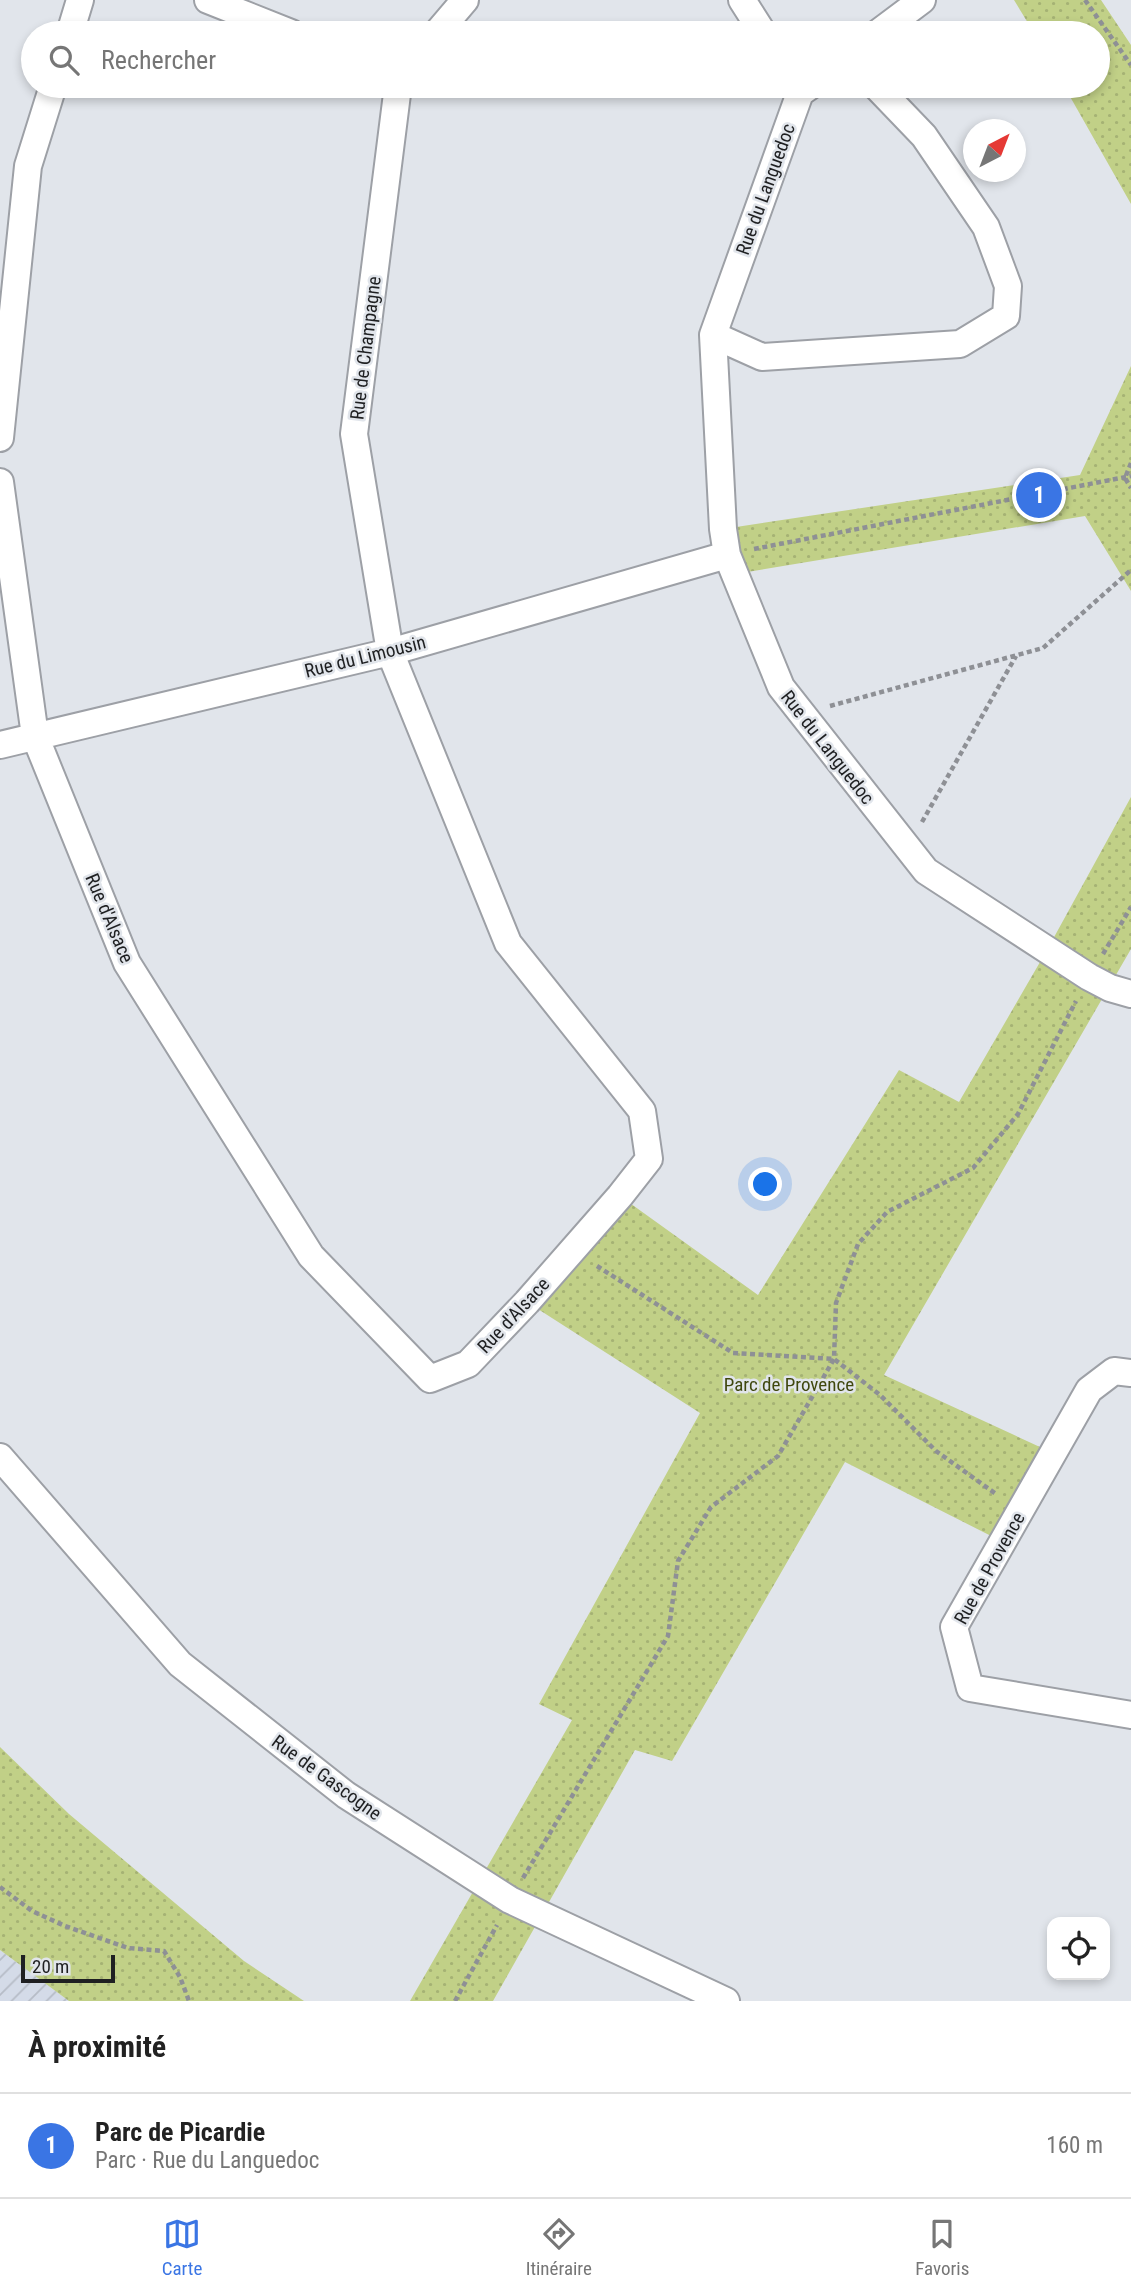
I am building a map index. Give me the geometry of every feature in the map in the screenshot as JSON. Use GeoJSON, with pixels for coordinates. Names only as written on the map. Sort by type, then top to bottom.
{"type":"FeatureCollection","features":[{"type":"Feature","properties":{"kind":"street"},"geometry":{"type":"LineString","coordinates":[[74,21],[80,0]]}},
{"type":"Feature","properties":{"kind":"street"},"geometry":{"type":"LineString","coordinates":[[208,0],[261,21]]}},
{"type":"Feature","properties":{"kind":"street"},"geometry":{"type":"LineString","coordinates":[[447,21],[465,0]]}},
{"type":"Feature","properties":{"kind":"street"},"geometry":{"type":"LineString","coordinates":[[742,0],[755,21]]}},
{"type":"Feature","properties":{"kind":"street"},"geometry":{"type":"LineString","coordinates":[[894,21],[922,0]]}},
{"type":"Feature","properties":{"kind":"street"},"geometry":{"type":"LineString","coordinates":[[0,438],[28,166],[49,98]]}},
{"type":"Feature","properties":{"kind":"street","name":"Rue de Champagne"},"geometry":{"type":"LineString","coordinates":[[390,652],[354,434],[396,98]]}},
{"type":"Feature","properties":{"kind":"street","name":"Rue du Languedoc"},"geometry":{"type":"LineString","coordinates":[[797,98],[713,335],[723,529],[727,555],[781,687],[926,871],[1089,977],[1110,988],[1131,994]]}},
{"type":"Feature","properties":{"kind":"street"},"geometry":{"type":"LineString","coordinates":[[713,335],[762,357],[960,344],[1006,316],[1008,286],[986,227],[924,136],[888,98]]}},
{"type":"Feature","properties":{"kind":"street"},"geometry":{"type":"LineString","coordinates":[[0,482],[35,736]]}},
{"type":"Feature","properties":{"kind":"street","name":"Rue du Limousin"},"geometry":{"type":"LineString","coordinates":[[0,745],[390,652],[727,555]]}},
{"type":"Feature","properties":{"kind":"street","name":"Rue d'Alsace"},"geometry":{"type":"LineString","coordinates":[[35,736],[127,962],[312,1256],[430,1379],[468,1364],[573,1250],[649,1159],[642,1111],[508,943],[390,652]]}},
{"type":"Feature","properties":{"kind":"street","name":"Rue de Provence"},"geometry":{"type":"LineString","coordinates":[[1131,1373],[1114,1371],[1089,1390],[954,1627],[970,1688],[1131,1715]]}},
{"type":"Feature","properties":{"kind":"street","name":"Rue de Gascogne"},"geometry":{"type":"LineString","coordinates":[[0,1457],[180,1664],[346,1795],[510,1900],[726,2001]]}},
{"type":"Feature","properties":{"kind":"path"},"geometry":{"type":"LineString","coordinates":[[1085,0],[1100,21]]}},
{"type":"Feature","properties":{"kind":"path"},"geometry":{"type":"LineString","coordinates":[[1110,35],[1131,65]]}},
{"type":"Feature","properties":{"kind":"path"},"geometry":{"type":"LineString","coordinates":[[1131,463],[1128,477],[1131,488]]}},
{"type":"Feature","properties":{"kind":"path"},"geometry":{"type":"LineString","coordinates":[[727,555],[1128,477]]}},
{"type":"Feature","properties":{"kind":"path"},"geometry":{"type":"LineString","coordinates":[[802,714],[1042,648],[1131,570]]}},
{"type":"Feature","properties":{"kind":"path"},"geometry":{"type":"LineString","coordinates":[[908,847],[1017,655]]}},
{"type":"Feature","properties":{"kind":"path"},"geometry":{"type":"LineString","coordinates":[[455,2001],[510,1900],[668,1636],[678,1561],[711,1507],[778,1456],[834,1359],[836,1303],[858,1244],[887,1212],[973,1168],[1018,1114],[1089,977],[1131,907]]}},
{"type":"Feature","properties":{"kind":"path"},"geometry":{"type":"LineString","coordinates":[[573,1250],[733,1353],[834,1359],[880,1395],[936,1451],[1020,1511]]}},
{"type":"Feature","properties":{"kind":"path"},"geometry":{"type":"LineString","coordinates":[[0,1887],[32,1911],[65,1926],[128,1948],[164,1951],[180,1977],[189,2001]]}},
{"type":"Feature","properties":{"kind":"shaded area"},"geometry":{"type":"Polygon","coordinates":[[[0,1950],[69,2001],[0,2001],[0,1950]]]}},
{"type":"Feature","properties":{"kind":"green space"},"geometry":{"type":"Polygon","coordinates":[[[1014,0],[1101,0],[1131,45],[1131,204],[1071,98],[1110,98],[1110,21],[1027,21],[1014,0]]]}},
{"type":"Feature","properties":{"kind":"green space"},"geometry":{"type":"Polygon","coordinates":[[[1131,366],[1131,591],[1085,516],[735,574],[723,529],[1080,475],[1131,366]]]}},
{"type":"Feature","properties":{"kind":"green space","name":"Parc de Provence"},"geometry":{"type":"Polygon","coordinates":[[[1131,797],[1131,949],[884,1375],[1053,1453],[1001,1541],[845,1462],[672,1761],[635,1750],[493,2001],[410,2001],[572,1720],[539,1704],[700,1413],[527,1302],[620,1196],[758,1295],[899,1070],[959,1102],[1131,797]]]}},
{"type":"Feature","properties":{"kind":"green space"},"geometry":{"type":"Polygon","coordinates":[[[0,1747],[69,1814],[244,1961],[304,2001],[69,2001],[0,1950],[0,1747]]]}},
{"type":"Feature","properties":{"kind":"place","name":"Parc de Picardie"},"geometry":{"type":"Point","coordinates":[1039,495]}}]}
